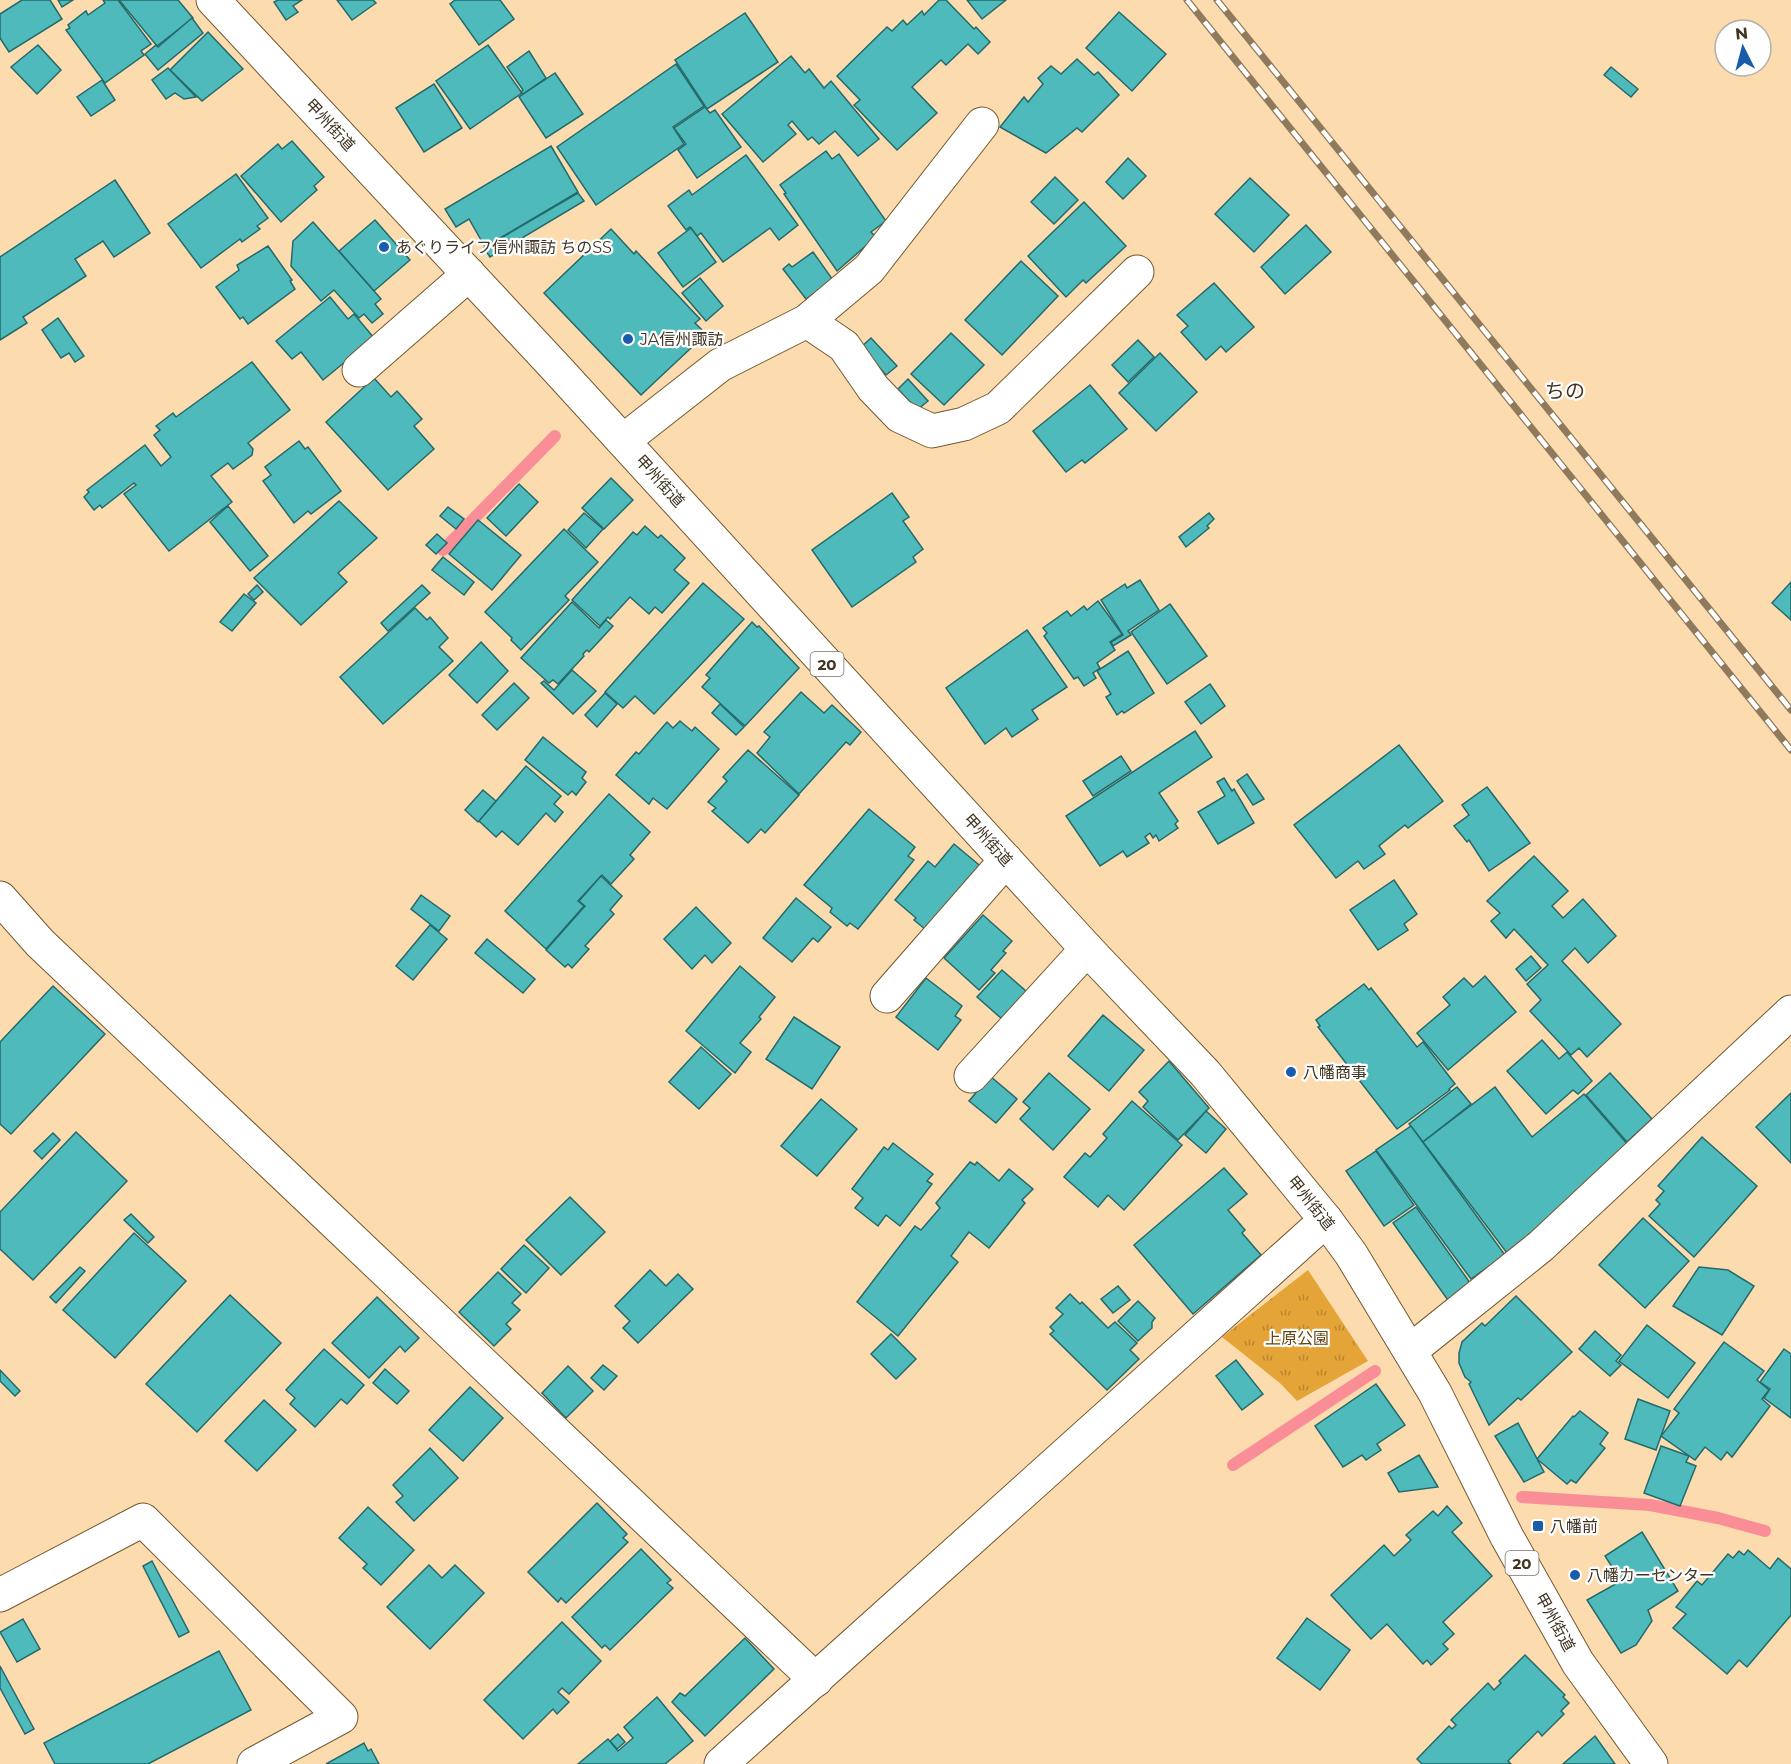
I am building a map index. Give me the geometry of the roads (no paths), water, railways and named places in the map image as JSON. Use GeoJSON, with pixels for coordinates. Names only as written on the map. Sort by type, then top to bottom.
{"type":"FeatureCollection","features":[{"type":"Feature","properties":{"kind":"main road","name":"甲州街道"},"geometry":{"type":"LineString","coordinates":[[213,0],[623,441],[1088,949],[1205,1072],[1326,1220],[1351,1254],[1435,1392],[1507,1537],[1578,1663],[1651,1764]]}},
{"type":"Feature","properties":{"kind":"main road"},"geometry":{"type":"LineString","coordinates":[[623,441],[720,365],[807,321],[869,269],[982,124]]}},
{"type":"Feature","properties":{"kind":"main road"},"geometry":{"type":"LineString","coordinates":[[807,321],[844,346],[873,388],[900,416],[932,431],[964,424],[998,408],[1137,272]]}},
{"type":"Feature","properties":{"kind":"main road"},"geometry":{"type":"LineString","coordinates":[[359,370],[469,274]]}},
{"type":"Feature","properties":{"kind":"main road"},"geometry":{"type":"LineString","coordinates":[[887,996],[1006,860]]}},
{"type":"Feature","properties":{"kind":"main road"},"geometry":{"type":"LineString","coordinates":[[0,898],[40,944],[816,1680]]}},
{"type":"Feature","properties":{"kind":"main road"},"geometry":{"type":"LineString","coordinates":[[971,1076],[1088,949]]}},
{"type":"Feature","properties":{"kind":"main road"},"geometry":{"type":"LineString","coordinates":[[1410,1352],[1541,1246],[1791,1012]]}},
{"type":"Feature","properties":{"kind":"main road"},"geometry":{"type":"LineString","coordinates":[[721,1764],[1326,1220]]}},
{"type":"Feature","properties":{"kind":"main road"},"geometry":{"type":"LineString","coordinates":[[0,1594],[143,1520],[341,1718],[254,1764]]}},
{"type":"Feature","properties":{"kind":"waterway"},"geometry":{"type":"LineString","coordinates":[[443,550],[555,436]]}},
{"type":"Feature","properties":{"kind":"waterway"},"geometry":{"type":"LineString","coordinates":[[1233,1465],[1375,1371]]}},
{"type":"Feature","properties":{"kind":"waterway"},"geometry":{"type":"LineString","coordinates":[[1522,1497],[1650,1505],[1718,1518],[1765,1531]]}},
{"type":"Feature","properties":{"kind":"railway"},"geometry":{"type":"LineString","coordinates":[[1187,0],[1791,750]]}},
{"type":"Feature","properties":{"kind":"railway"},"geometry":{"type":"LineString","coordinates":[[1217,0],[1791,710]]}},
{"type":"Feature","properties":{"kind":"place","name":"あぐりライフ信州諏訪 ちのSS"},"geometry":{"type":"Point","coordinates":[384,247]}},
{"type":"Feature","properties":{"kind":"place","name":"JA信州諏訪"},"geometry":{"type":"Point","coordinates":[628,339]}},
{"type":"Feature","properties":{"kind":"place","name":"八幡商事"},"geometry":{"type":"Point","coordinates":[1291,1072]}},
{"type":"Feature","properties":{"kind":"place","name":"八幡前"},"geometry":{"type":"Point","coordinates":[1538,1526]}},
{"type":"Feature","properties":{"kind":"place","name":"八幡カーセンター"},"geometry":{"type":"Point","coordinates":[1575,1575]}},
{"type":"Feature","properties":{"kind":"district","name":"ちの"},"geometry":{"type":"Point","coordinates":[1565,391]}},
{"type":"Feature","properties":{"kind":"park label","name":"上原公園"},"geometry":{"type":"Point","coordinates":[1297,1338]}}]}
